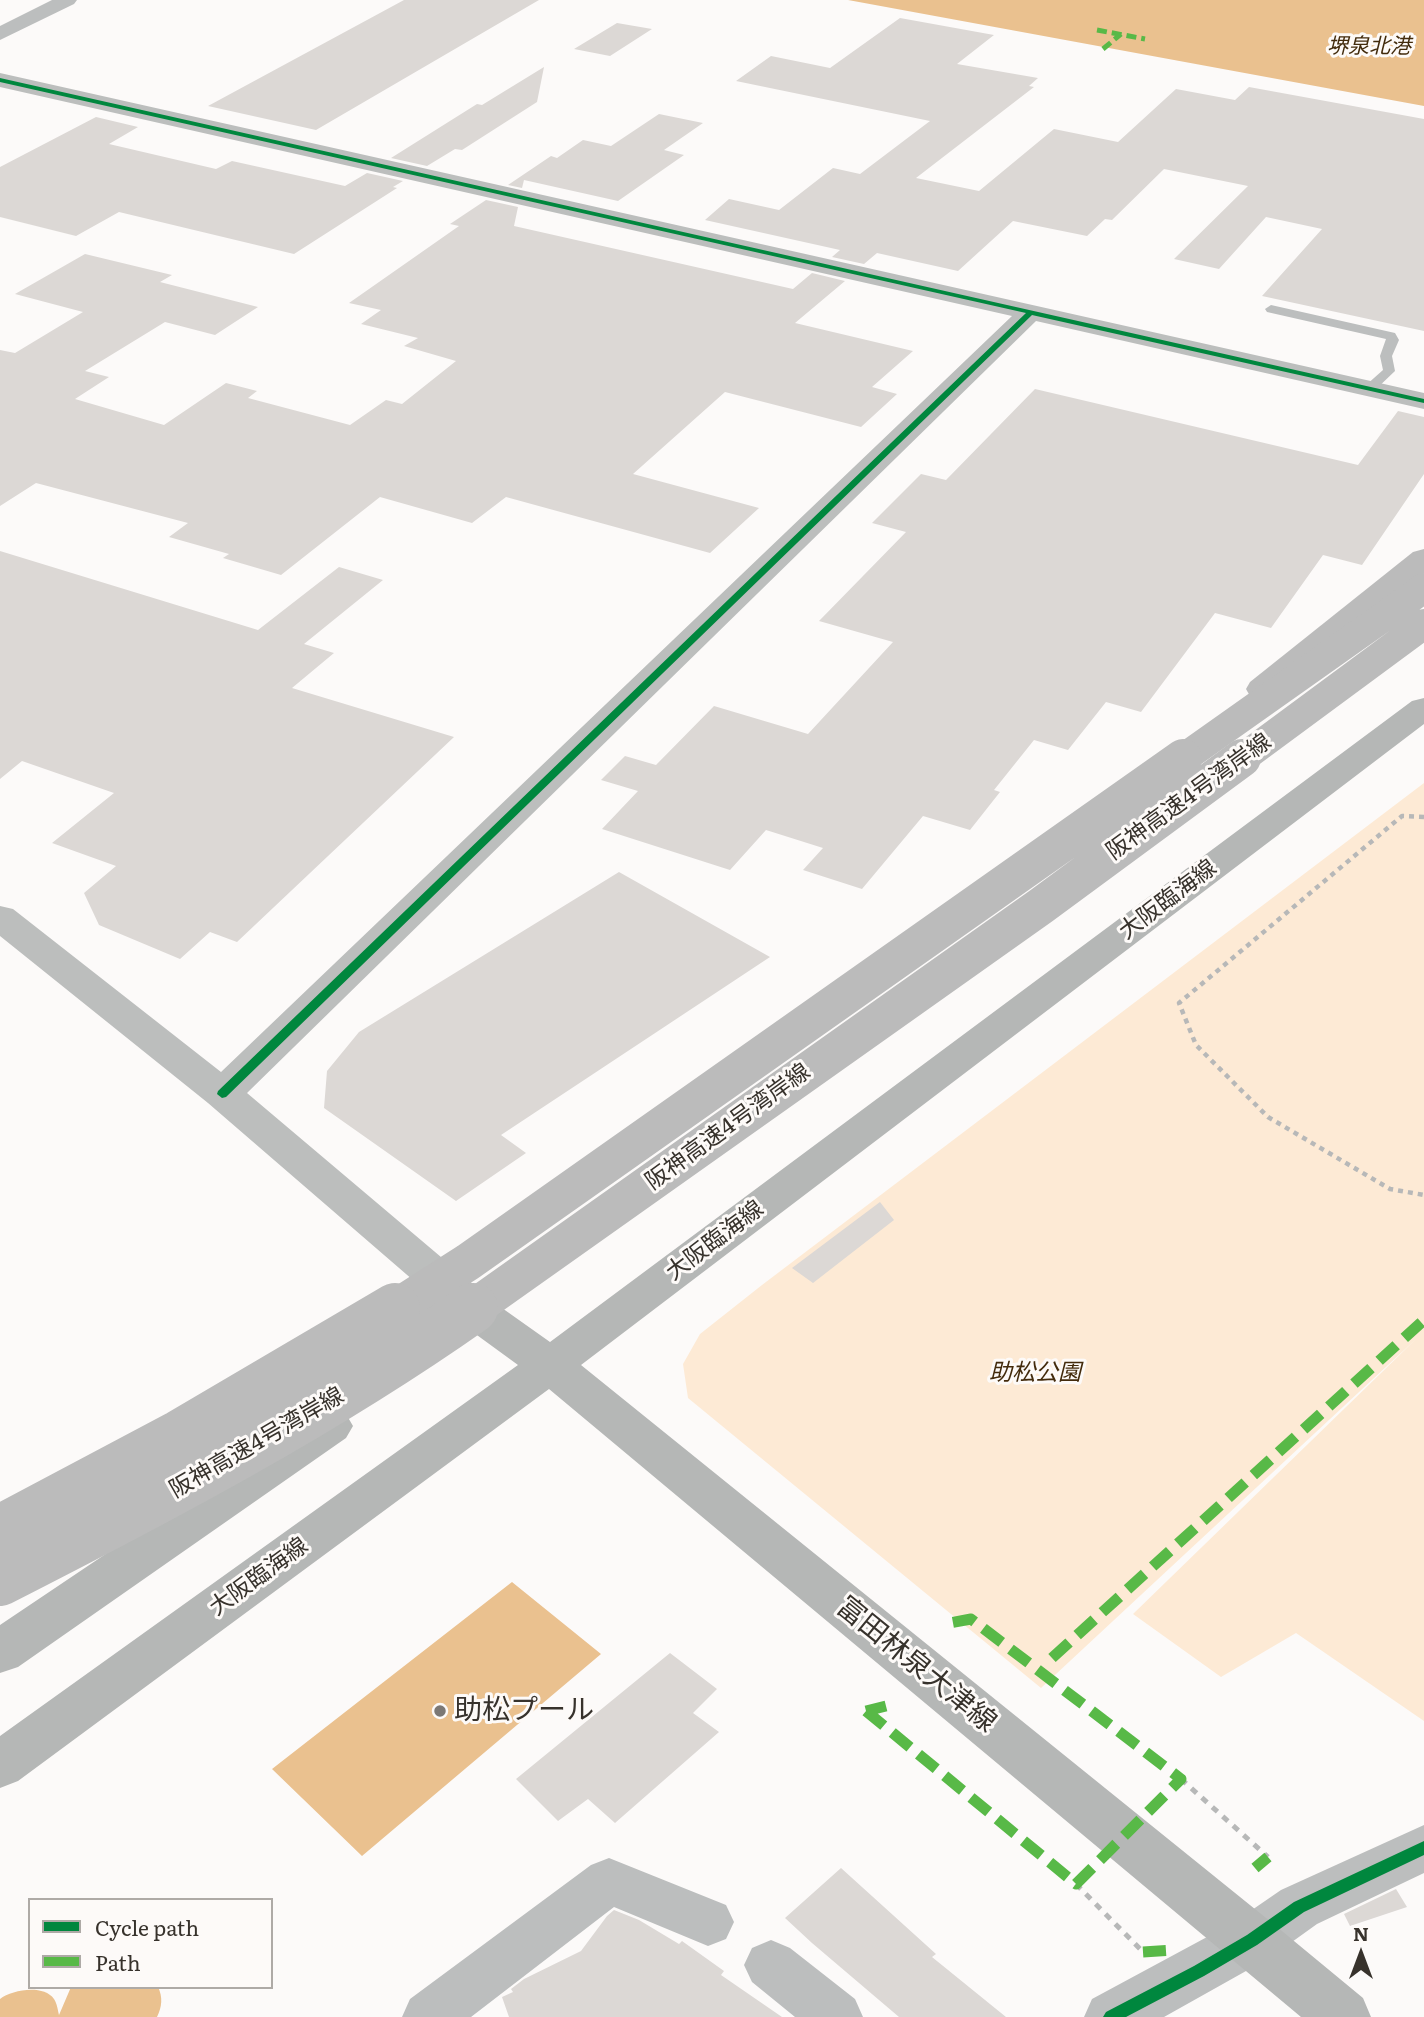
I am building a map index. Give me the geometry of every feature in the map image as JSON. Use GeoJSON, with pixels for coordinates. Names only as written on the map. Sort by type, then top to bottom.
{"type":"FeatureCollection","features":[{"type":"Feature","properties":{"kind":"highway"},"geometry":{"type":"LineString","coordinates":[[1167,769],[1424,558]]}},
{"type":"Feature","properties":{"kind":"highway","name":"阪神高速4号湾岸線"},"geometry":{"type":"LineString","coordinates":[[0,1530],[218,1415],[350,1338],[468,1262],[1424,588]]}},
{"type":"Feature","properties":{"kind":"highway","name":"阪神高速4号湾岸線"},"geometry":{"type":"LineString","coordinates":[[0,1581],[116,1522],[257,1445],[394,1364],[1041,906],[1424,624]]}},
{"type":"Feature","properties":{"kind":"highway"},"geometry":{"type":"LineString","coordinates":[[1041,906],[1310,719],[1424,646]]}},
{"type":"Feature","properties":{"kind":"main road"},"geometry":{"type":"LineString","coordinates":[[1252,766],[1283,702],[1311,678],[1376,633],[1424,579]]}},
{"type":"Feature","properties":{"kind":"main road"},"geometry":{"type":"LineString","coordinates":[[0,1652],[486,1319],[1424,641]]}},
{"type":"Feature","properties":{"kind":"main road","name":"大阪臨海線"},"geometry":{"type":"LineString","coordinates":[[0,1765],[550,1365],[1424,708]]}},
{"type":"Feature","properties":{"kind":"main road","name":"富田林泉大津線"},"geometry":{"type":"LineString","coordinates":[[486,1319],[550,1365],[1339,2014]]}},
{"type":"Feature","properties":{"kind":"street"},"geometry":{"type":"LineString","coordinates":[[0,34],[66,0]]}},
{"type":"Feature","properties":{"kind":"street"},"geometry":{"type":"LineString","coordinates":[[0,79],[1424,401]]}},
{"type":"Feature","properties":{"kind":"street"},"geometry":{"type":"LineString","coordinates":[[222,1094],[1030,313]]}},
{"type":"Feature","properties":{"kind":"street"},"geometry":{"type":"LineString","coordinates":[[0,917],[222,1094],[486,1319]]}},
{"type":"Feature","properties":{"kind":"street"},"geometry":{"type":"LineString","coordinates":[[1111,2017],[1252,1940],[1298,1907],[1424,1848]]}},
{"type":"Feature","properties":{"kind":"street"},"geometry":{"type":"LineString","coordinates":[[429,2017],[609,1881],[708,1922]]}},
{"type":"Feature","properties":{"kind":"street"},"geometry":{"type":"LineString","coordinates":[[771,1965],[835,2017]]}},
{"type":"Feature","properties":{"kind":"lane"},"geometry":{"type":"LineString","coordinates":[[1271,309],[1391,335],[1393,340],[1386,356],[1389,371],[1369,389]]}},
{"type":"Feature","properties":{"kind":"path"},"geometry":{"type":"LineString","coordinates":[[1424,817],[1402,816],[1179,1003],[1196,1045],[1268,1117],[1390,1189],[1424,1195]]}},
{"type":"Feature","properties":{"kind":"path"},"geometry":{"type":"LineString","coordinates":[[1181,1779],[1268,1857]]}},
{"type":"Feature","properties":{"kind":"path"},"geometry":{"type":"LineString","coordinates":[[1076,1884],[1143,1952]]}},
{"type":"Feature","properties":{"kind":"green space","name":"助松公園"},"geometry":{"type":"Polygon","coordinates":[[[1424,783],[1424,1721],[1296,1633],[1221,1677],[1133,1614],[1416,1339],[1041,1688],[688,1398],[683,1364],[700,1334],[762,1285],[1424,783]]]}},
{"type":"Feature","properties":{"kind":"water","name":"堺泉北港"},"geometry":{"type":"Polygon","coordinates":[[[848,0],[1424,0],[1424,106],[848,0]]]}},
{"type":"Feature","properties":{"kind":"water","name":"助松プール"},"geometry":{"type":"Polygon","coordinates":[[[512,1582],[601,1654],[362,1856],[272,1769],[512,1582]]]}},
{"type":"Feature","properties":{"kind":"water"},"geometry":{"type":"Polygon","coordinates":[[[70,1989],[159,1989],[161,1998],[157,2017],[0,2017],[0,1999],[27,1990],[43,1991],[55,2001],[59,2015],[70,1989]]]}},
{"type":"Feature","properties":{"kind":"building"},"geometry":{"type":"Polygon","coordinates":[[[404,0],[539,0],[316,130],[208,106],[404,0]]]}},
{"type":"Feature","properties":{"kind":"building"},"geometry":{"type":"Polygon","coordinates":[[[900,18],[994,35],[957,64],[1038,78],[1029,86],[1034,87],[916,178],[979,191],[1054,129],[1118,142],[1176,89],[1235,100],[1249,87],[1424,119],[1424,331],[1262,296],[1322,229],[1266,217],[1219,269],[1174,259],[1248,186],[1164,169],[1112,220],[1105,219],[1087,236],[1013,221],[958,271],[877,253],[864,264],[832,257],[840,250],[705,220],[729,199],[779,210],[833,168],[860,174],[930,121],[736,81],[771,56],[830,68],[900,18]]]}},
{"type":"Feature","properties":{"kind":"building"},"geometry":{"type":"Polygon","coordinates":[[[617,23],[652,29],[610,56],[574,49],[617,23]]]}},
{"type":"Feature","properties":{"kind":"building"},"geometry":{"type":"Polygon","coordinates":[[[544,67],[537,102],[462,150],[455,149],[427,166],[391,158],[477,104],[482,105],[544,67]]]}},
{"type":"Feature","properties":{"kind":"building"},"geometry":{"type":"Polygon","coordinates":[[[659,114],[703,123],[664,150],[684,155],[618,201],[524,180],[522,188],[508,185],[551,156],[557,158],[583,140],[611,146],[659,114]]]}},
{"type":"Feature","properties":{"kind":"building"},"geometry":{"type":"Polygon","coordinates":[[[96,117],[138,127],[109,144],[216,169],[232,161],[345,186],[367,173],[403,181],[393,187],[397,188],[294,254],[119,212],[76,236],[0,217],[0,167],[96,117]]]}},
{"type":"Feature","properties":{"kind":"building"},"geometry":{"type":"Polygon","coordinates":[[[486,200],[518,207],[514,226],[793,289],[812,273],[845,281],[795,323],[913,351],[872,387],[897,394],[861,427],[725,392],[633,474],[759,508],[710,553],[506,497],[472,523],[380,497],[281,575],[223,558],[229,554],[169,537],[188,523],[36,483],[0,506],[0,350],[15,353],[83,312],[15,294],[85,254],[172,275],[160,282],[258,307],[215,335],[165,322],[85,371],[109,377],[75,399],[164,425],[226,383],[257,391],[248,398],[350,425],[386,400],[402,404],[456,361],[404,346],[418,338],[361,324],[381,310],[349,303],[459,226],[450,224],[486,200]]]}},
{"type":"Feature","properties":{"kind":"building"},"geometry":{"type":"Polygon","coordinates":[[[1035,389],[1358,465],[1398,411],[1424,417],[1424,474],[1362,565],[1323,555],[1271,628],[1215,613],[1141,712],[1106,702],[1068,750],[1034,740],[994,790],[1000,792],[970,830],[923,816],[862,889],[803,870],[823,848],[766,830],[730,870],[602,829],[638,791],[601,780],[625,756],[656,765],[714,706],[808,734],[893,642],[819,621],[906,532],[872,523],[921,474],[946,480],[1035,389]]]}},
{"type":"Feature","properties":{"kind":"building"},"geometry":{"type":"Polygon","coordinates":[[[0,551],[258,630],[339,567],[383,580],[304,644],[334,653],[292,688],[454,737],[237,942],[210,932],[180,959],[99,925],[84,893],[116,866],[52,843],[114,793],[22,761],[0,779],[0,551]]]}},
{"type":"Feature","properties":{"kind":"building"},"geometry":{"type":"Polygon","coordinates":[[[619,872],[770,957],[501,1135],[526,1153],[456,1201],[324,1108],[327,1071],[359,1032],[619,872]]]}},
{"type":"Feature","properties":{"kind":"building"},"geometry":{"type":"Polygon","coordinates":[[[880,1202],[894,1220],[813,1283],[792,1268],[880,1202]]]}},
{"type":"Feature","properties":{"kind":"building"},"geometry":{"type":"Polygon","coordinates":[[[670,1653],[717,1689],[693,1713],[719,1732],[615,1823],[588,1799],[558,1821],[516,1779],[670,1653]]]}},
{"type":"Feature","properties":{"kind":"building"},"geometry":{"type":"Polygon","coordinates":[[[841,1868],[936,1954],[932,1957],[1006,2017],[899,2017],[812,1943],[785,1918],[841,1868]]]}},
{"type":"Feature","properties":{"kind":"building"},"geometry":{"type":"Polygon","coordinates":[[[1396,1889],[1407,1907],[1350,1926],[1344,1914],[1396,1889]]]}},
{"type":"Feature","properties":{"kind":"building"},"geometry":{"type":"Polygon","coordinates":[[[614,1910],[639,1920],[679,1944],[682,1941],[724,1971],[721,1975],[782,2017],[509,2017],[502,1997],[513,1992],[511,1989],[524,1979],[581,1951],[614,1910]]]}},
{"type":"Feature","properties":{"kind":"marked path"},"geometry":{"type":"LineString","coordinates":[[1097,30],[1145,39]]}},
{"type":"Feature","properties":{"kind":"marked path"},"geometry":{"type":"LineString","coordinates":[[1103,49],[1121,34]]}},
{"type":"Feature","properties":{"kind":"marked path"},"geometry":{"type":"LineString","coordinates":[[1052,1658],[1424,1320]]}},
{"type":"Feature","properties":{"kind":"marked path"},"geometry":{"type":"LineString","coordinates":[[866,1711],[1076,1884],[1181,1779],[971,1619],[949,1623]]}},
{"type":"Feature","properties":{"kind":"marked path"},"geometry":{"type":"LineString","coordinates":[[866,1711],[886,1706]]}},
{"type":"Feature","properties":{"kind":"marked path"},"geometry":{"type":"LineString","coordinates":[[1255,1868],[1268,1857]]}},
{"type":"Feature","properties":{"kind":"marked path"},"geometry":{"type":"LineString","coordinates":[[1143,1952],[1174,1950]]}},
{"type":"Feature","properties":{"kind":"cycle path"},"geometry":{"type":"LineString","coordinates":[[0,80],[1424,401]]}},
{"type":"Feature","properties":{"kind":"cycle path"},"geometry":{"type":"LineString","coordinates":[[222,1094],[1030,313]]}},
{"type":"Feature","properties":{"kind":"cycle path"},"geometry":{"type":"LineString","coordinates":[[1111,2017],[1252,1940],[1299,1907],[1424,1848]]}},
{"type":"Feature","properties":{"kind":"place","name":"助松プール"},"geometry":{"type":"Point","coordinates":[440,1711]}}]}
